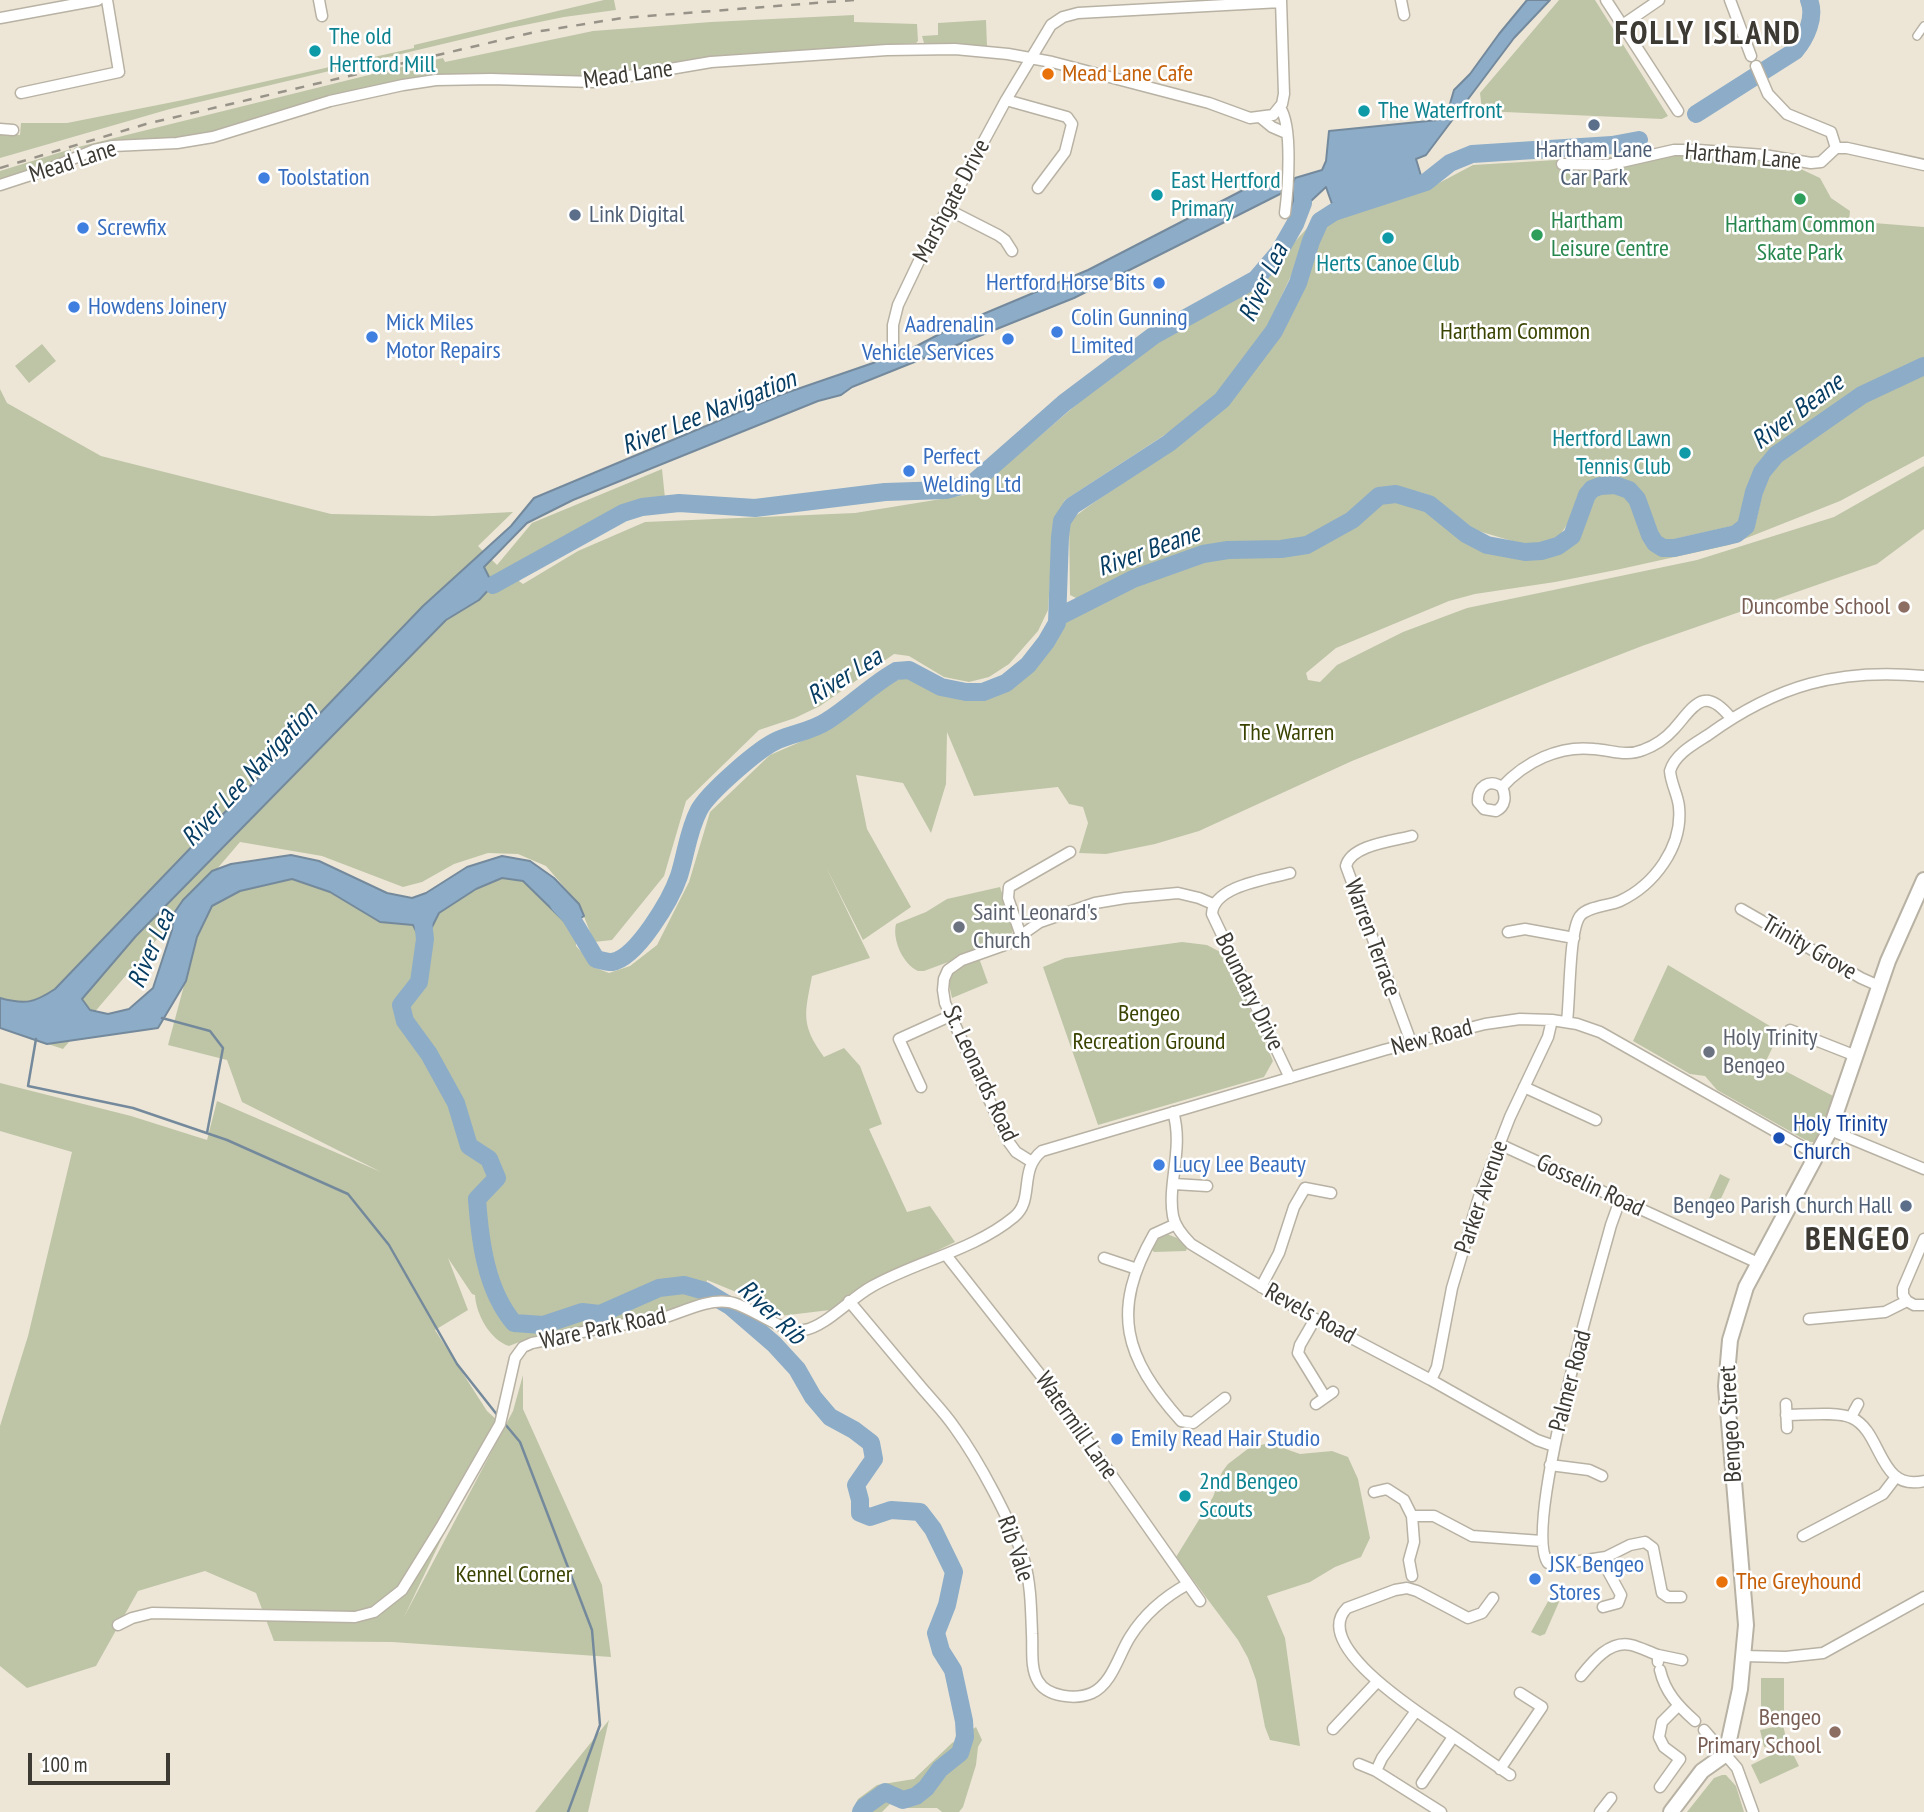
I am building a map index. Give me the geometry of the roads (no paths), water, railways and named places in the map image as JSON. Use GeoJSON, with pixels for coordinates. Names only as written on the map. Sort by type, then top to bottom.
{"type":"FeatureCollection","features":[{"type":"Feature","properties":{"kind":"main road","name":"Bengeo Street"},"geometry":{"type":"LineString","coordinates":[[1726,1754],[1738,1701],[1745,1607],[1727,1413],[1726,1376],[1734,1325],[1746,1287],[1830,1130],[1879,986],[1924,880]]}},
{"type":"Feature","properties":{"kind":"main road"},"geometry":{"type":"LineString","coordinates":[[1671,1812],[1702,1771],[1726,1754]]}},
{"type":"Feature","properties":{"kind":"street"},"geometry":{"type":"LineString","coordinates":[[0,18],[98,0]]}},
{"type":"Feature","properties":{"kind":"street"},"geometry":{"type":"LineString","coordinates":[[21,93],[119,72],[107,0]]}},
{"type":"Feature","properties":{"kind":"street"},"geometry":{"type":"LineString","coordinates":[[319,0],[321,16]]}},
{"type":"Feature","properties":{"kind":"street"},"geometry":{"type":"LineString","coordinates":[[1401,0],[1404,15]]}},
{"type":"Feature","properties":{"kind":"street"},"geometry":{"type":"LineString","coordinates":[[1605,0],[1678,111]]}},
{"type":"Feature","properties":{"kind":"street"},"geometry":{"type":"LineString","coordinates":[[1621,26],[1659,0]]}},
{"type":"Feature","properties":{"kind":"street","name":"Hartham Lane"},"geometry":{"type":"LineString","coordinates":[[1730,0],[1768,94],[1787,114],[1831,132],[1836,140],[1836,148]]}},
{"type":"Feature","properties":{"kind":"street"},"geometry":{"type":"LineString","coordinates":[[1261,118],[1273,115],[1280,108],[1283,94],[1281,1]]}},
{"type":"Feature","properties":{"kind":"street","name":"Marshgate Drive"},"geometry":{"type":"LineString","coordinates":[[892,351],[893,325],[898,305],[1006,100],[1051,26],[1063,17],[1078,13],[1281,1]]}},
{"type":"Feature","properties":{"kind":"street"},"geometry":{"type":"LineString","coordinates":[[1917,36],[1924,26]]}},
{"type":"Feature","properties":{"kind":"street","name":"Mead Lane"},"geometry":{"type":"LineString","coordinates":[[0,185],[94,150],[213,137],[330,101],[403,85],[436,80],[491,79],[594,82],[711,62],[887,50],[955,49],[1031,58],[1209,103],[1250,118],[1261,118],[1286,133]]}},
{"type":"Feature","properties":{"kind":"street"},"geometry":{"type":"LineString","coordinates":[[1006,100],[1068,117],[1072,124],[1065,152],[1038,188]]}},
{"type":"Feature","properties":{"kind":"street"},"geometry":{"type":"LineString","coordinates":[[1280,108],[1286,118],[1288,187],[1285,213]]}},
{"type":"Feature","properties":{"kind":"street"},"geometry":{"type":"LineString","coordinates":[[0,129],[13,130]]}},
{"type":"Feature","properties":{"kind":"street","name":"Hartham Lane"},"geometry":{"type":"LineString","coordinates":[[1562,164],[1608,165],[1674,150],[1764,155],[1811,163],[1821,162],[1836,148],[1847,148],[1924,165]]}},
{"type":"Feature","properties":{"kind":"street"},"geometry":{"type":"LineString","coordinates":[[947,209],[998,234],[1012,251]]}},
{"type":"Feature","properties":{"kind":"street"},"geometry":{"type":"LineString","coordinates":[[1567,1021],[1574,938],[1578,921],[1583,913],[1628,897],[1647,883],[1662,865],[1672,845],[1678,823],[1679,809],[1671,778],[1673,763],[1685,751],[1731,718],[1784,691],[1816,682],[1877,673],[1924,676]]}},
{"type":"Feature","properties":{"kind":"street"},"geometry":{"type":"LineString","coordinates":[[1502,787],[1531,762],[1563,751],[1587,748],[1623,753],[1641,751],[1667,736],[1685,713],[1700,701],[1716,703],[1731,718]]}},
{"type":"Feature","properties":{"kind":"street","name":"Warren Terrace"},"geometry":{"type":"LineString","coordinates":[[1411,1042],[1346,866],[1348,859],[1359,850],[1412,836]]}},
{"type":"Feature","properties":{"kind":"street"},"geometry":{"type":"LineString","coordinates":[[1020,933],[1007,898],[1009,887],[1070,852]]}},
{"type":"Feature","properties":{"kind":"street","name":"Boundary Drive"},"geometry":{"type":"LineString","coordinates":[[1290,873],[1237,888],[1213,904],[1214,920],[1290,1078]]}},
{"type":"Feature","properties":{"kind":"street","name":"St. Leonards Road"},"geometry":{"type":"LineString","coordinates":[[1032,1162],[1016,1152],[1008,1141],[950,1016],[943,990],[948,970],[962,960],[1010,943],[1020,933],[1040,922],[1072,909],[1125,898],[1178,893],[1213,904]]}},
{"type":"Feature","properties":{"kind":"street","name":"Trinity Grove"},"geometry":{"type":"LineString","coordinates":[[1741,909],[1879,986]]}},
{"type":"Feature","properties":{"kind":"street"},"geometry":{"type":"LineString","coordinates":[[1508,932],[1525,929],[1574,938]]}},
{"type":"Feature","properties":{"kind":"street"},"geometry":{"type":"LineString","coordinates":[[921,1087],[900,1039],[950,1016]]}},
{"type":"Feature","properties":{"kind":"street","name":"New Road"},"geometry":{"type":"LineString","coordinates":[[1032,1162],[1048,1149],[1411,1042],[1502,1021],[1552,1020],[1567,1021],[1600,1032],[1817,1155]]}},
{"type":"Feature","properties":{"kind":"street","name":"Parker Avenue"},"geometry":{"type":"LineString","coordinates":[[1431,1380],[1437,1367],[1452,1288],[1465,1244],[1499,1144],[1548,1037],[1552,1020]]}},
{"type":"Feature","properties":{"kind":"street"},"geometry":{"type":"LineString","coordinates":[[1790,1030],[1856,1056]]}},
{"type":"Feature","properties":{"kind":"street"},"geometry":{"type":"LineString","coordinates":[[1524,1087],[1596,1120]]}},
{"type":"Feature","properties":{"kind":"street"},"geometry":{"type":"LineString","coordinates":[[1173,1112],[1178,1129],[1172,1209],[1176,1224],[1154,1234],[1137,1269],[1127,1304],[1129,1331],[1134,1349],[1153,1385],[1179,1418],[1193,1423],[1225,1398]]}},
{"type":"Feature","properties":{"kind":"street"},"geometry":{"type":"LineString","coordinates":[[1830,1130],[1924,1169]]}},
{"type":"Feature","properties":{"kind":"street","name":"Gosselin Road"},"geometry":{"type":"LineString","coordinates":[[1499,1144],[1758,1263]]}},
{"type":"Feature","properties":{"kind":"street","name":"Ware Park Road"},"geometry":{"type":"LineString","coordinates":[[118,1625],[131,1618],[152,1613],[355,1617],[374,1612],[402,1590],[482,1457],[500,1424],[512,1368],[523,1347],[595,1329],[656,1320],[709,1303],[730,1302],[788,1328],[802,1330],[814,1326],[849,1301],[901,1271],[946,1255],[997,1229],[1018,1213],[1024,1202],[1032,1162]]}},
{"type":"Feature","properties":{"kind":"street"},"geometry":{"type":"LineString","coordinates":[[1174,1184],[1207,1186]]}},
{"type":"Feature","properties":{"kind":"street"},"geometry":{"type":"LineString","coordinates":[[1261,1287],[1279,1253],[1294,1207],[1305,1188],[1331,1193]]}},
{"type":"Feature","properties":{"kind":"street","name":"Palmer Road"},"geometry":{"type":"LineString","coordinates":[[1606,1557],[1554,1565],[1548,1563],[1543,1554],[1542,1541],[1554,1446],[1611,1225],[1620,1200]]}},
{"type":"Feature","properties":{"kind":"street","name":"Revels Road"},"geometry":{"type":"LineString","coordinates":[[1176,1224],[1191,1244],[1315,1319],[1537,1440],[1554,1446]]}},
{"type":"Feature","properties":{"kind":"street"},"geometry":{"type":"LineString","coordinates":[[1924,1239],[1903,1288],[1907,1301],[1924,1306]]}},
{"type":"Feature","properties":{"kind":"street","name":"Watermill Lane"},"geometry":{"type":"LineString","coordinates":[[946,1255],[1046,1381],[1200,1601]]}},
{"type":"Feature","properties":{"kind":"street"},"geometry":{"type":"LineString","coordinates":[[1104,1258],[1137,1269]]}},
{"type":"Feature","properties":{"kind":"street","name":"Rib Vale"},"geometry":{"type":"LineString","coordinates":[[849,1301],[955,1428],[1008,1521],[1024,1560],[1031,1606],[1034,1666],[1037,1680],[1045,1689],[1071,1696],[1091,1694],[1098,1689],[1109,1678],[1118,1657],[1144,1618],[1158,1603],[1188,1584]]}},
{"type":"Feature","properties":{"kind":"street"},"geometry":{"type":"LineString","coordinates":[[1809,1319],[1885,1312],[1907,1301]]}},
{"type":"Feature","properties":{"kind":"street"},"geometry":{"type":"LineString","coordinates":[[1315,1319],[1298,1353],[1329,1395],[1316,1404]]}},
{"type":"Feature","properties":{"kind":"street"},"geometry":{"type":"LineString","coordinates":[[1851,1417],[1858,1404]]}},
{"type":"Feature","properties":{"kind":"street"},"geometry":{"type":"LineString","coordinates":[[1787,1428],[1786,1409],[1851,1417],[1867,1430],[1886,1466],[1896,1476],[1910,1482],[1924,1481]]}},
{"type":"Feature","properties":{"kind":"street"},"geometry":{"type":"LineString","coordinates":[[1550,1465],[1588,1470],[1602,1476]]}},
{"type":"Feature","properties":{"kind":"street"},"geometry":{"type":"LineString","coordinates":[[1803,1536],[1883,1494],[1896,1476]]}},
{"type":"Feature","properties":{"kind":"street"},"geometry":{"type":"LineString","coordinates":[[1374,1492],[1387,1489],[1396,1493],[1404,1500],[1412,1516],[1415,1542],[1409,1560],[1412,1576]]}},
{"type":"Feature","properties":{"kind":"street"},"geometry":{"type":"LineString","coordinates":[[1412,1516],[1434,1517],[1472,1536],[1542,1541]]}},
{"type":"Feature","properties":{"kind":"street"},"geometry":{"type":"LineString","coordinates":[[1603,1608],[1618,1604],[1620,1595],[1609,1573],[1606,1557],[1630,1545],[1645,1542],[1653,1548],[1662,1593],[1668,1597],[1681,1597]]}},
{"type":"Feature","properties":{"kind":"street"},"geometry":{"type":"LineString","coordinates":[[1493,1598],[1482,1613],[1468,1618],[1417,1591],[1401,1589],[1347,1608],[1340,1616],[1339,1625],[1349,1649],[1377,1682],[1510,1775]]}},
{"type":"Feature","properties":{"kind":"street"},"geometry":{"type":"LineString","coordinates":[[1743,1656],[1815,1655],[1830,1650],[1924,1597]]}},
{"type":"Feature","properties":{"kind":"street"},"geometry":{"type":"LineString","coordinates":[[1581,1676],[1601,1654],[1620,1644],[1632,1645],[1658,1663],[1664,1685],[1678,1706],[1695,1721]]}},
{"type":"Feature","properties":{"kind":"street"},"geometry":{"type":"LineString","coordinates":[[1658,1663],[1682,1660]]}},
{"type":"Feature","properties":{"kind":"street"},"geometry":{"type":"LineString","coordinates":[[1333,1729],[1377,1682]]}},
{"type":"Feature","properties":{"kind":"street"},"geometry":{"type":"LineString","coordinates":[[1500,1769],[1542,1707],[1520,1693]]}},
{"type":"Feature","properties":{"kind":"street"},"geometry":{"type":"LineString","coordinates":[[1660,1787],[1680,1759],[1664,1747],[1659,1737],[1662,1722],[1678,1706]]}},
{"type":"Feature","properties":{"kind":"street"},"geometry":{"type":"LineString","coordinates":[[1376,1771],[1382,1758],[1416,1711]]}},
{"type":"Feature","properties":{"kind":"street"},"geometry":{"type":"LineString","coordinates":[[1704,1730],[1739,1772],[1753,1812]]}},
{"type":"Feature","properties":{"kind":"street"},"geometry":{"type":"LineString","coordinates":[[1422,1783],[1453,1737]]}},
{"type":"Feature","properties":{"kind":"street"},"geometry":{"type":"LineString","coordinates":[[1359,1764],[1376,1771],[1441,1812]]}},
{"type":"Feature","properties":{"kind":"street"},"geometry":{"type":"LineString","coordinates":[[1600,1812],[1611,1798]]}},
{"type":"Feature","properties":{"kind":"water"},"geometry":{"type":"Polygon","coordinates":[[[1527,0],[1550,0],[1514,38],[1426,155],[1416,159],[1422,179],[1333,207],[1326,187],[1311,201],[1301,226],[1289,223],[1293,191],[1284,192],[1074,298],[852,387],[841,395],[818,401],[573,500],[527,523],[484,567],[493,585],[479,600],[446,620],[136,936],[82,999],[90,1010],[108,1014],[129,1009],[153,988],[172,930],[174,913],[212,871],[231,864],[291,855],[319,861],[387,893],[412,898],[426,893],[467,867],[502,856],[530,861],[554,878],[579,904],[584,916],[569,926],[523,881],[502,878],[476,889],[439,913],[429,933],[418,935],[413,925],[380,922],[330,892],[292,879],[240,891],[212,906],[197,937],[186,981],[158,1028],[47,1044],[0,1028],[0,998],[16,1002],[29,1001],[55,989],[423,606],[511,526],[534,498],[780,395],[905,352],[957,325],[1088,270],[1247,188],[1293,183],[1295,178],[1322,170],[1326,161],[1329,131],[1438,120],[1449,107],[1454,90],[1470,74],[1527,0]]]}},
{"type":"Feature","properties":{"kind":"waterway","name":"River Lea"},"geometry":{"type":"LineString","coordinates":[[1696,114],[1795,51],[1809,27],[1809,0]]}},
{"type":"Feature","properties":{"kind":"waterway","name":"River Lea"},"geometry":{"type":"LineString","coordinates":[[559,904],[570,916],[596,959],[612,962],[622,958],[642,939],[669,899],[679,876],[695,818],[704,802],[759,752],[778,740],[821,724],[896,671],[909,670],[941,687],[983,692],[1006,683],[1028,665],[1057,623],[1062,521],[1072,506],[1169,443],[1222,400],[1274,331],[1298,283],[1320,221],[1334,212],[1426,182],[1450,163],[1472,154],[1612,145],[1639,140]]}},
{"type":"Feature","properties":{"kind":"waterway"},"geometry":{"type":"LineString","coordinates":[[493,585],[623,513],[642,507],[679,503],[755,508],[885,492],[946,490],[973,483],[1064,403],[1153,336],[1256,279],[1279,252],[1303,203]]}},
{"type":"Feature","properties":{"kind":"waterway","name":"River Beane"},"geometry":{"type":"LineString","coordinates":[[1058,617],[1133,579],[1203,554],[1307,545],[1352,520],[1379,496],[1396,494],[1429,504],[1466,534],[1487,545],[1525,552],[1558,546],[1572,536],[1587,495],[1600,486],[1615,485],[1629,490],[1637,499],[1650,535],[1655,543],[1663,548],[1736,534],[1746,526],[1762,472],[1776,455],[1862,395],[1924,366]]}},
{"type":"Feature","properties":{"kind":"waterway","name":"River Rib"},"geometry":{"type":"LineString","coordinates":[[422,912],[425,939],[419,982],[401,1005],[405,1021],[429,1054],[456,1103],[469,1146],[489,1159],[497,1178],[477,1199],[480,1231],[491,1280],[504,1310],[514,1323],[543,1325],[582,1312],[600,1314],[659,1288],[684,1285],[705,1291],[730,1306],[774,1344],[797,1369],[813,1397],[830,1417],[871,1443],[874,1459],[856,1485],[860,1513],[870,1517],[891,1510],[920,1512],[933,1529],[954,1572],[947,1605],[936,1633],[941,1651],[953,1670],[964,1721],[965,1737],[960,1753],[940,1769],[926,1788],[916,1796],[903,1800],[885,1792],[861,1812]]}},
{"type":"Feature","properties":{"kind":"waterway"},"geometry":{"type":"LineString","coordinates":[[162,1018],[210,1031],[223,1048],[207,1133]]}},
{"type":"Feature","properties":{"kind":"waterway"},"geometry":{"type":"LineString","coordinates":[[36,1039],[28,1086],[133,1108],[227,1140],[348,1194],[389,1245],[457,1364],[498,1416]]}},
{"type":"Feature","properties":{"kind":"waterway"},"geometry":{"type":"LineString","coordinates":[[505,1424],[520,1442],[592,1630],[600,1725],[568,1812]]}},
{"type":"Feature","properties":{"kind":"railway"},"geometry":{"type":"LineString","coordinates":[[0,168],[146,124],[535,32],[622,18],[854,0]]}},
{"type":"Feature","properties":{"kind":"place","name":"The old Hertford Mill"},"geometry":{"type":"Point","coordinates":[315,51]}},
{"type":"Feature","properties":{"kind":"place","name":"Mead Lane Cafe"},"geometry":{"type":"Point","coordinates":[1048,74]}},
{"type":"Feature","properties":{"kind":"place","name":"The Waterfront"},"geometry":{"type":"Point","coordinates":[1364,111]}},
{"type":"Feature","properties":{"kind":"place","name":"Hartham Lane Car Park"},"geometry":{"type":"Point","coordinates":[1594,125]}},
{"type":"Feature","properties":{"kind":"place","name":"Toolstation"},"geometry":{"type":"Point","coordinates":[264,178]}},
{"type":"Feature","properties":{"kind":"place","name":"East Hertford Primary"},"geometry":{"type":"Point","coordinates":[1157,195]}},
{"type":"Feature","properties":{"kind":"place","name":"Hartham Common Skate Park"},"geometry":{"type":"Point","coordinates":[1800,199]}},
{"type":"Feature","properties":{"kind":"place","name":"Link Digital"},"geometry":{"type":"Point","coordinates":[575,215]}},
{"type":"Feature","properties":{"kind":"place","name":"Screwfix"},"geometry":{"type":"Point","coordinates":[83,228]}},
{"type":"Feature","properties":{"kind":"place","name":"Hartham Leisure Centre"},"geometry":{"type":"Point","coordinates":[1537,235]}},
{"type":"Feature","properties":{"kind":"place","name":"Herts Canoe Club"},"geometry":{"type":"Point","coordinates":[1388,238]}},
{"type":"Feature","properties":{"kind":"place","name":"Hertford Horse Bits"},"geometry":{"type":"Point","coordinates":[1159,283]}},
{"type":"Feature","properties":{"kind":"place","name":"Howdens Joinery"},"geometry":{"type":"Point","coordinates":[74,307]}},
{"type":"Feature","properties":{"kind":"place","name":"Colin Gunning Limited"},"geometry":{"type":"Point","coordinates":[1057,332]}},
{"type":"Feature","properties":{"kind":"place","name":"Mick Miles Motor Repairs"},"geometry":{"type":"Point","coordinates":[372,337]}},
{"type":"Feature","properties":{"kind":"place","name":"Aadrenalin Vehicle Services"},"geometry":{"type":"Point","coordinates":[1008,339]}},
{"type":"Feature","properties":{"kind":"place","name":"Hertford Lawn Tennis Club"},"geometry":{"type":"Point","coordinates":[1685,453]}},
{"type":"Feature","properties":{"kind":"place","name":"Perfect Welding Ltd"},"geometry":{"type":"Point","coordinates":[909,471]}},
{"type":"Feature","properties":{"kind":"place","name":"Duncombe School"},"geometry":{"type":"Point","coordinates":[1904,607]}},
{"type":"Feature","properties":{"kind":"place","name":"Saint Leonard's Church"},"geometry":{"type":"Point","coordinates":[959,927]}},
{"type":"Feature","properties":{"kind":"place","name":"Holy Trinity Bengeo"},"geometry":{"type":"Point","coordinates":[1709,1052]}},
{"type":"Feature","properties":{"kind":"place","name":"Holy Trinity Church"},"geometry":{"type":"Point","coordinates":[1779,1138]}},
{"type":"Feature","properties":{"kind":"place","name":"Lucy Lee Beauty"},"geometry":{"type":"Point","coordinates":[1159,1165]}},
{"type":"Feature","properties":{"kind":"place","name":"Bengeo Parish Church Hall"},"geometry":{"type":"Point","coordinates":[1906,1206]}},
{"type":"Feature","properties":{"kind":"place","name":"Emily Read Hair Studio"},"geometry":{"type":"Point","coordinates":[1117,1439]}},
{"type":"Feature","properties":{"kind":"place","name":"2nd Bengeo Scouts"},"geometry":{"type":"Point","coordinates":[1185,1496]}},
{"type":"Feature","properties":{"kind":"place","name":"JSK Bengeo Stores"},"geometry":{"type":"Point","coordinates":[1535,1579]}},
{"type":"Feature","properties":{"kind":"place","name":"The Greyhound"},"geometry":{"type":"Point","coordinates":[1722,1582]}},
{"type":"Feature","properties":{"kind":"place","name":"Bengeo Primary School"},"geometry":{"type":"Point","coordinates":[1835,1732]}},
{"type":"Feature","properties":{"kind":"district","name":"FOLLY ISLAND"},"geometry":{"type":"Point","coordinates":[1708,35]}},
{"type":"Feature","properties":{"kind":"district","name":"BENGEO"},"geometry":{"type":"Point","coordinates":[1858,1241]}},
{"type":"Feature","properties":{"kind":"park label","name":"Hartham Common"},"geometry":{"type":"Point","coordinates":[1515,332]}},
{"type":"Feature","properties":{"kind":"park label","name":"The Warren"},"geometry":{"type":"Point","coordinates":[1287,733]}},
{"type":"Feature","properties":{"kind":"park label","name":"Bengeo Recreation Ground"},"geometry":{"type":"Point","coordinates":[1149,1028]}},
{"type":"Feature","properties":{"kind":"park label","name":"Kennel Corner"},"geometry":{"type":"Point","coordinates":[514,1575]}},
{"type":"Feature","properties":{"kind":"water label","name":"River Lee Navigation"},"geometry":{"type":"Point","coordinates":[709,413]}},
{"type":"Feature","properties":{"kind":"water label","name":"River Lee Navigation"},"geometry":{"type":"Point","coordinates":[250,775]}}]}
